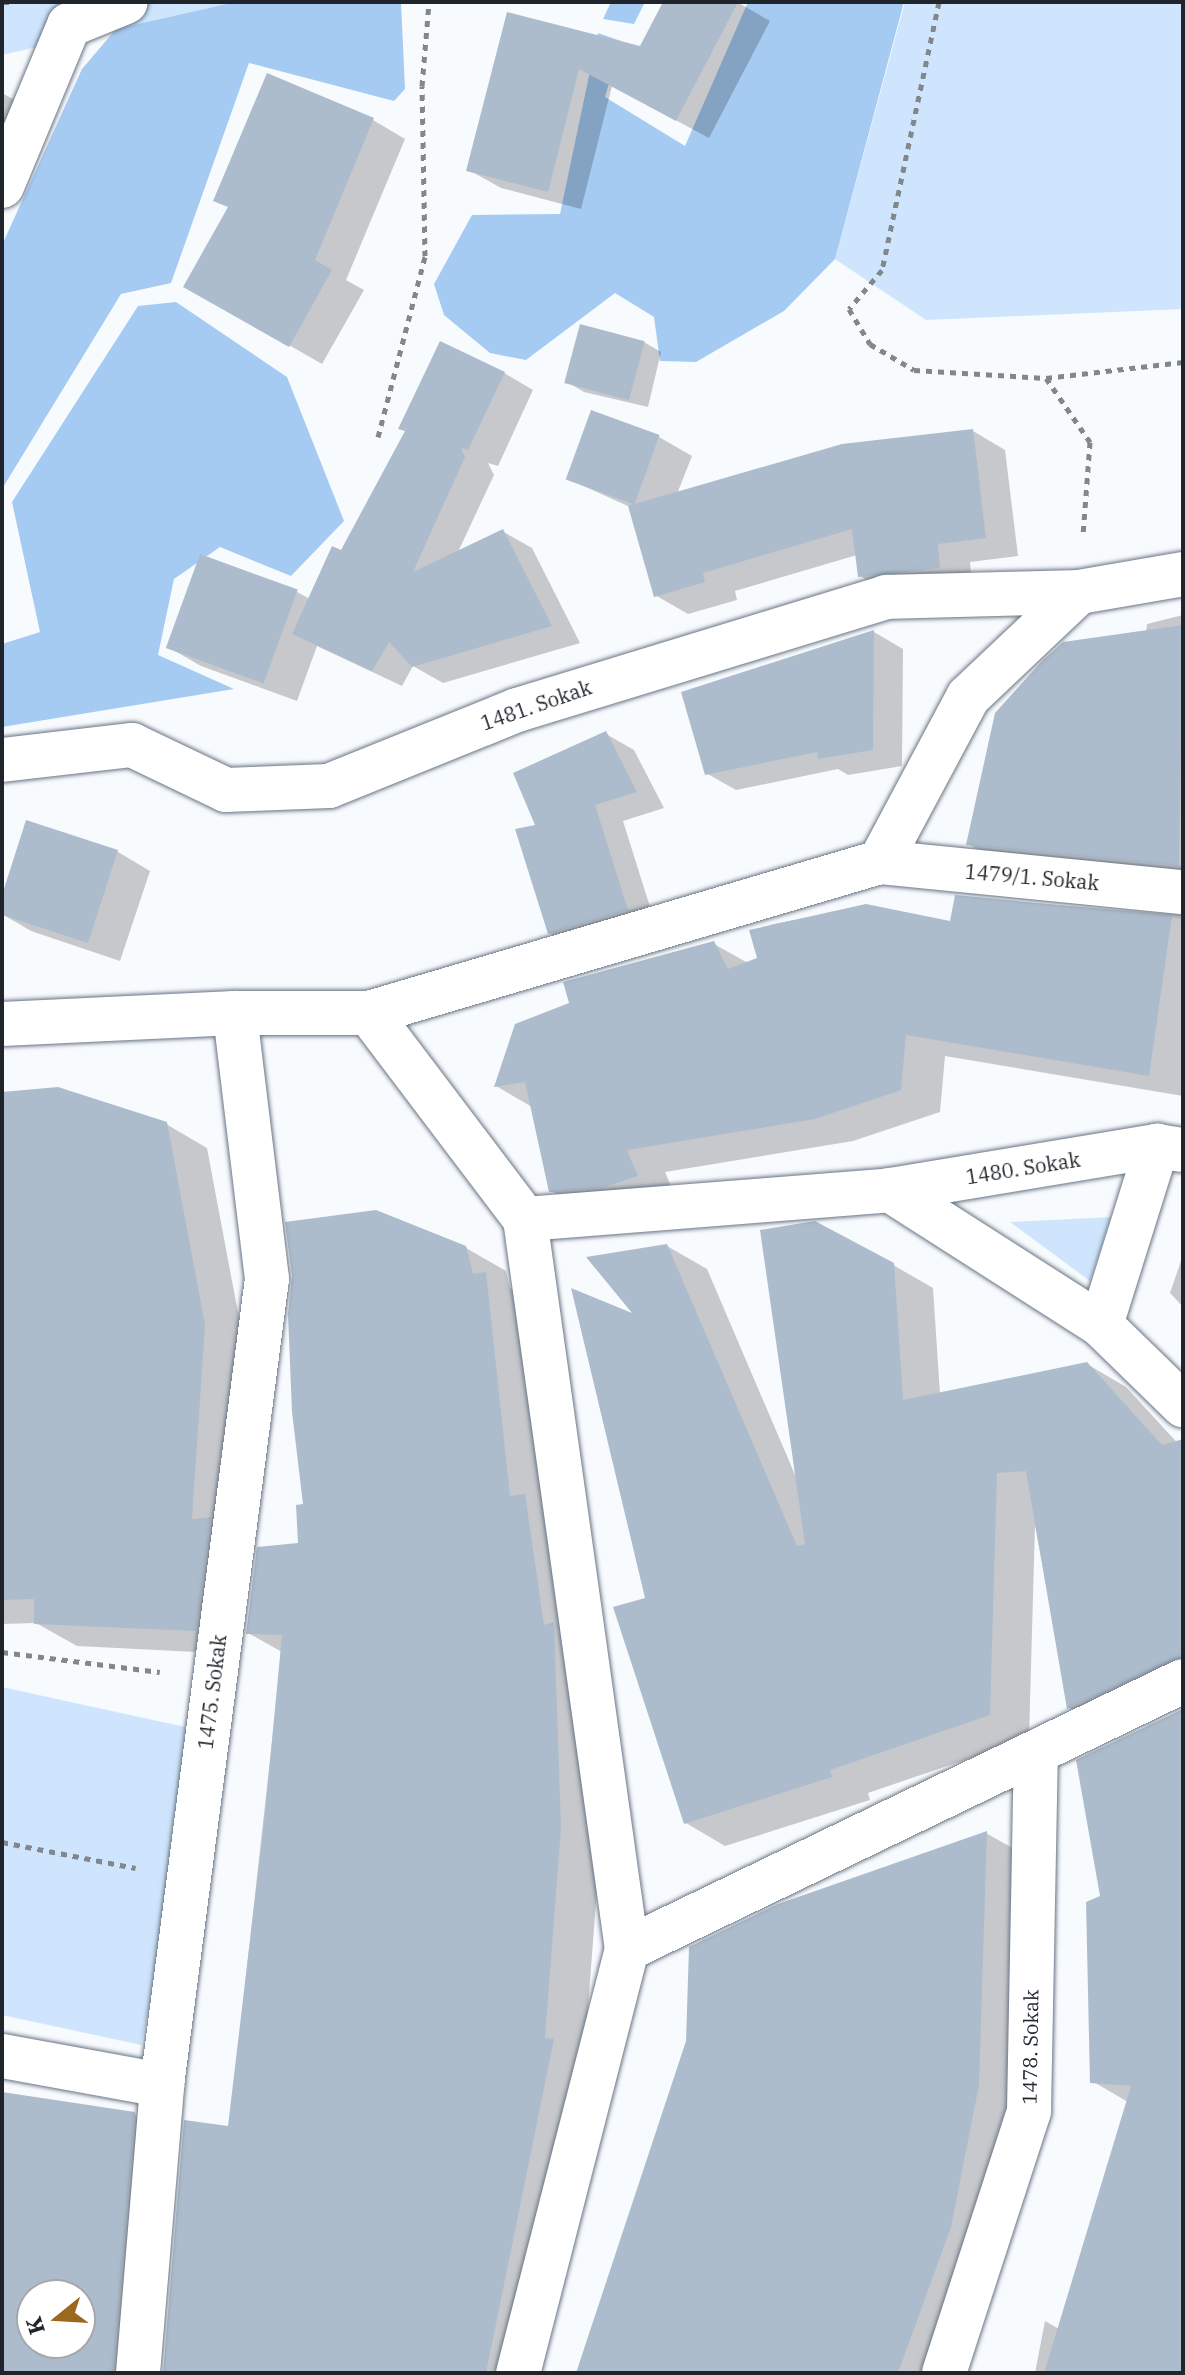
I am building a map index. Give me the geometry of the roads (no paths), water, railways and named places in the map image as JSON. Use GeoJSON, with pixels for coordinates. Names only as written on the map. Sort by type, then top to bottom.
{"type":"FeatureCollection","features":[{"type":"Feature","properties":{"kind":"street"},"geometry":{"type":"LineString","coordinates":[[2,186],[69,25],[126,2]]}},
{"type":"Feature","properties":{"kind":"street","name":"1481. Sokak"},"geometry":{"type":"LineString","coordinates":[[2,760],[132,745],[226,790],[329,786],[517,710],[886,597],[1079,592],[1183,574]]}},
{"type":"Feature","properties":{"kind":"street"},"geometry":{"type":"LineString","coordinates":[[2,1024],[235,1013],[369,1013],[880,862],[968,697],[1079,592]]}},
{"type":"Feature","properties":{"kind":"street","name":"1479/1. Sokak"},"geometry":{"type":"LineString","coordinates":[[880,862],[1183,892]]}},
{"type":"Feature","properties":{"kind":"street","name":"1475. Sokak"},"geometry":{"type":"LineString","coordinates":[[138,2373],[162,2085],[267,1279],[235,1013]]}},
{"type":"Feature","properties":{"kind":"street"},"geometry":{"type":"LineString","coordinates":[[369,1013],[525,1219],[627,1949],[518,2373]]}},
{"type":"Feature","properties":{"kind":"street","name":"1480. Sokak"},"geometry":{"type":"LineString","coordinates":[[525,1219],[890,1190],[1170,1148],[1101,1325]]}},
{"type":"Feature","properties":{"kind":"street"},"geometry":{"type":"LineString","coordinates":[[890,1190],[1101,1325],[1183,1405]]}},
{"type":"Feature","properties":{"kind":"street"},"geometry":{"type":"LineString","coordinates":[[627,1949],[1036,1755],[1183,1681]]}},
{"type":"Feature","properties":{"kind":"street","name":"1478. Sokak"},"geometry":{"type":"LineString","coordinates":[[944,2373],[1029,2111],[1036,1755]]}},
{"type":"Feature","properties":{"kind":"street"},"geometry":{"type":"LineString","coordinates":[[2,2056],[162,2085]]}}]}
